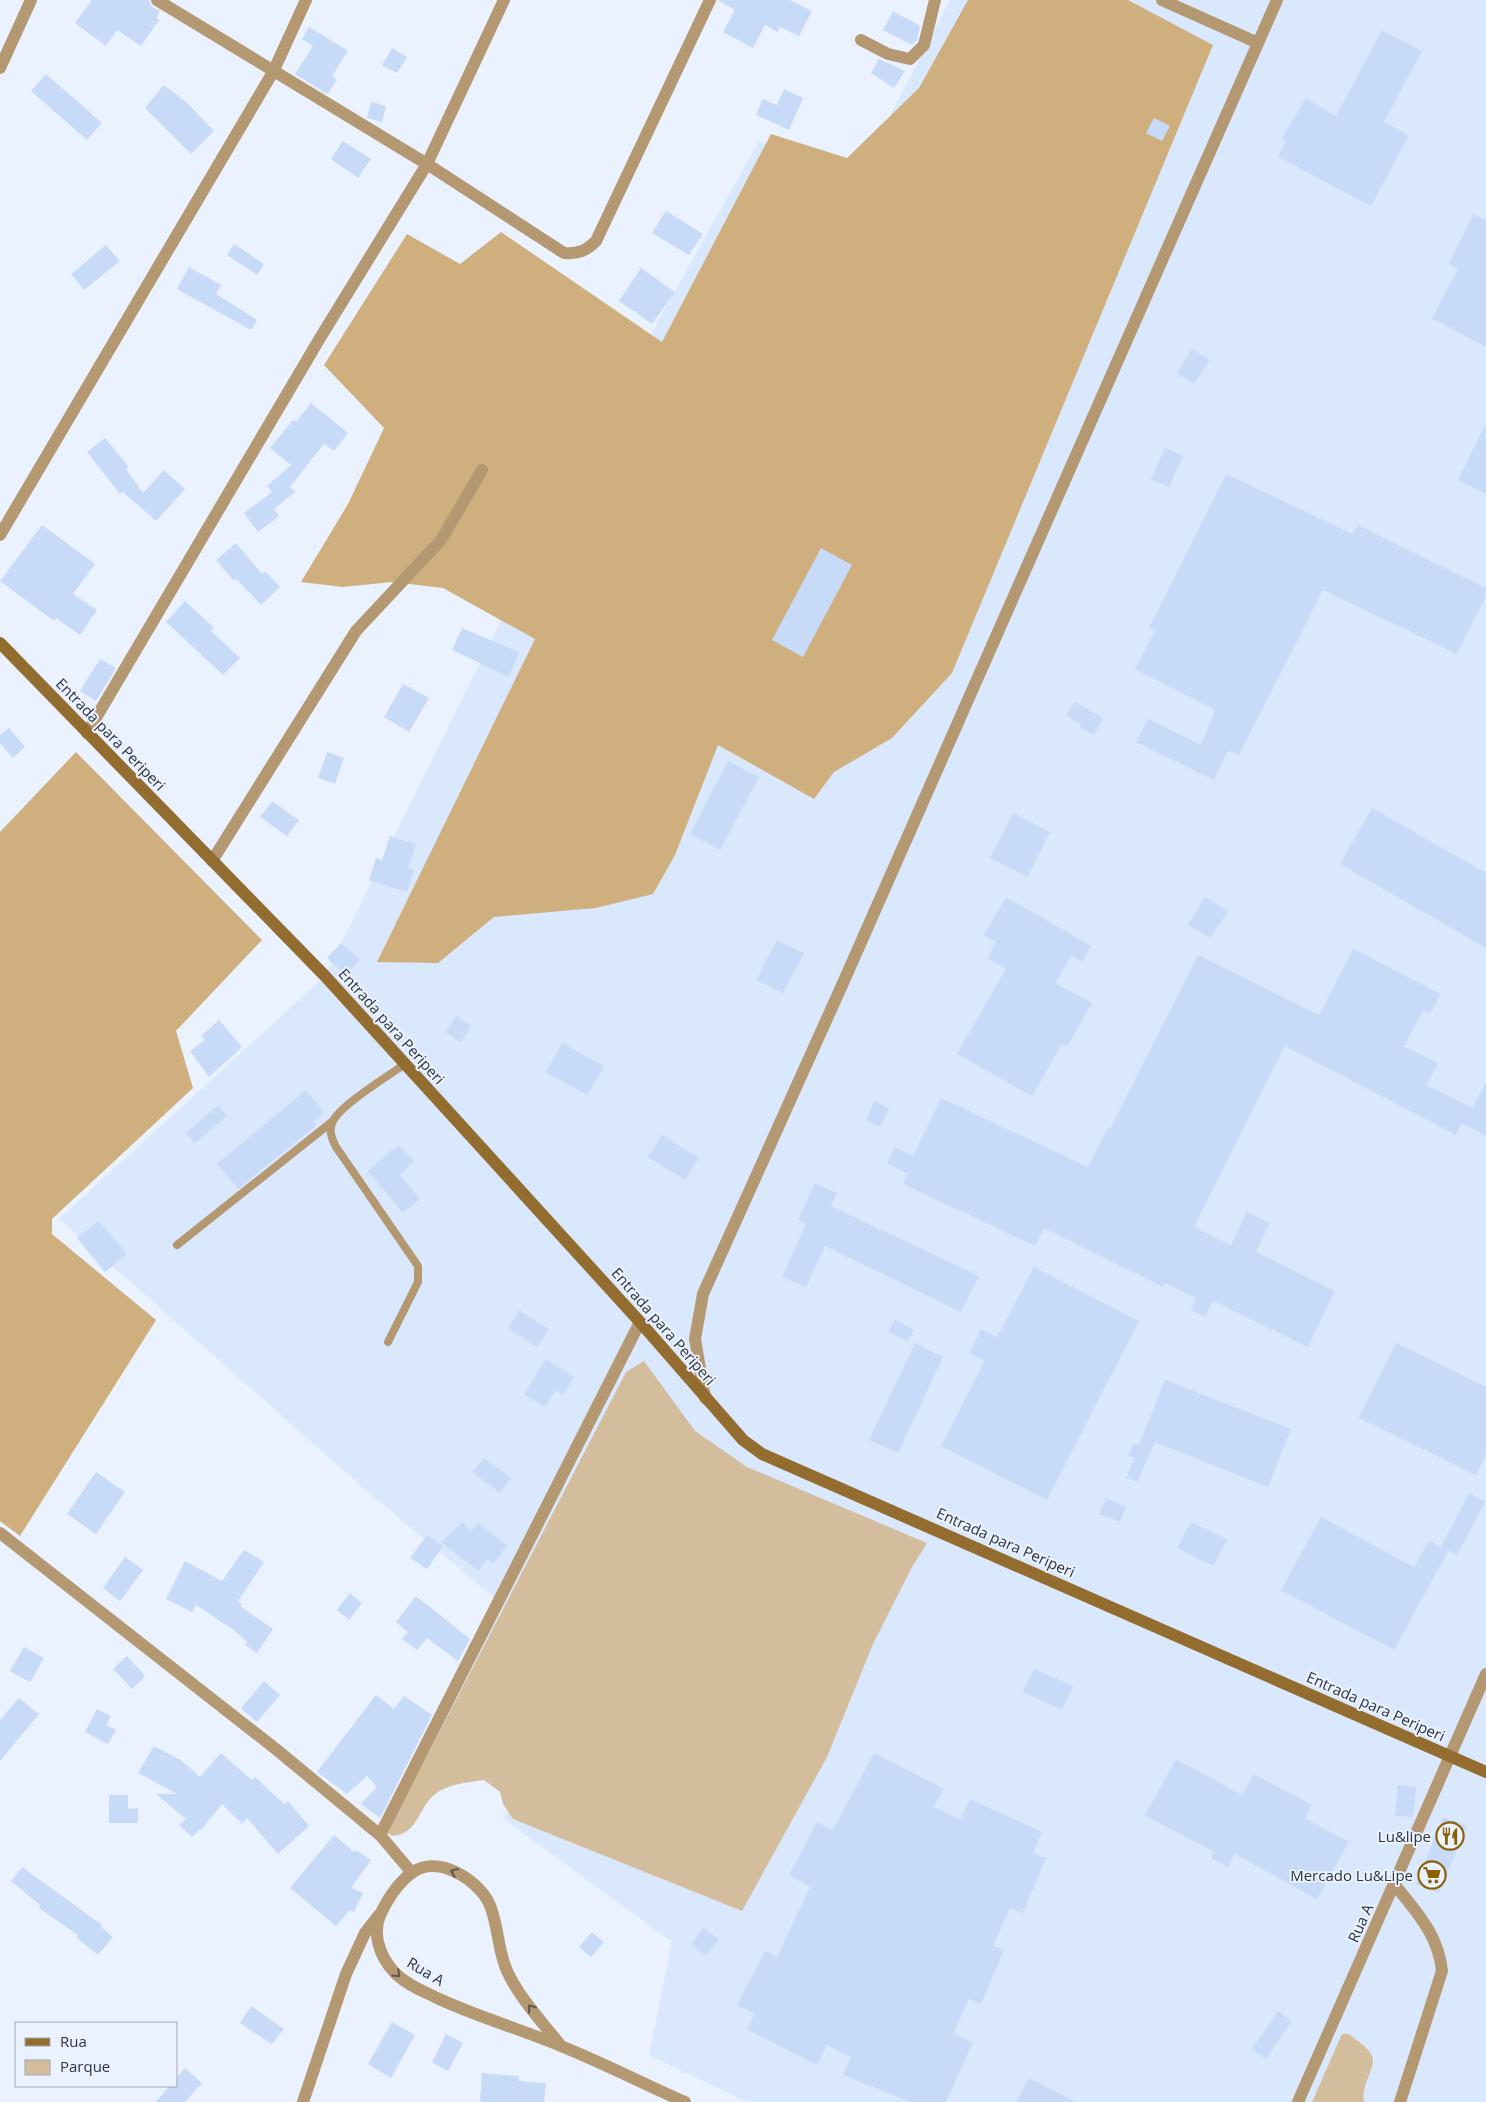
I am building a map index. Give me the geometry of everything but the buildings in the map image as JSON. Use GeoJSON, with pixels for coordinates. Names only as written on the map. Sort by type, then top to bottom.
{"type":"FeatureCollection","features":[{"type":"Feature","properties":{"kind":"main road","name":"Entrada para Periperi"},"geometry":{"type":"LineString","coordinates":[[0,643],[325,976],[640,1322],[743,1440],[762,1454],[1486,1772]]}},
{"type":"Feature","properties":{"kind":"street"},"geometry":{"type":"LineString","coordinates":[[0,68],[31,0]]}},
{"type":"Feature","properties":{"kind":"street"},"geometry":{"type":"LineString","coordinates":[[157,0],[427,164],[564,253],[574,254],[582,252],[596,241],[710,0]]}},
{"type":"Feature","properties":{"kind":"street"},"geometry":{"type":"LineString","coordinates":[[0,535],[273,72],[306,0]]}},
{"type":"Feature","properties":{"kind":"street"},"geometry":{"type":"LineString","coordinates":[[87,733],[320,338],[427,164],[504,0]]}},
{"type":"Feature","properties":{"kind":"street"},"geometry":{"type":"LineString","coordinates":[[860,40],[888,54],[910,59],[924,45],[935,0]]}},
{"type":"Feature","properties":{"kind":"street"},"geometry":{"type":"LineString","coordinates":[[1162,0],[1258,43]]}},
{"type":"Feature","properties":{"kind":"street"},"geometry":{"type":"LineString","coordinates":[[705,1398],[695,1339],[703,1294],[843,983],[1277,0]]}},
{"type":"Feature","properties":{"kind":"street"},"geometry":{"type":"LineString","coordinates":[[212,861],[356,632],[441,540],[482,470]]}},
{"type":"Feature","properties":{"kind":"street"},"geometry":{"type":"LineString","coordinates":[[380,1835],[640,1322]]}},
{"type":"Feature","properties":{"kind":"street"},"geometry":{"type":"LineString","coordinates":[[0,1533],[278,1750],[380,1835],[412,1873]]}},
{"type":"Feature","properties":{"kind":"street","name":"Rua A"},"geometry":{"type":"LineString","coordinates":[[1298,2102],[1395,1885],[1449,1756],[1486,1674]]}},
{"type":"Feature","properties":{"kind":"street","name":"Rua A"},"geometry":{"type":"LineString","coordinates":[[561,2046],[513,1983],[504,1962],[488,1903],[476,1887],[462,1876],[441,1868],[422,1868],[412,1873],[391,1895],[381,1913],[378,1936],[384,1960],[406,1982],[471,2014],[561,2046],[685,2102]]}},
{"type":"Feature","properties":{"kind":"street"},"geometry":{"type":"LineString","coordinates":[[1395,1885],[1435,1939],[1440,1952],[1442,1971],[1400,2102]]}},
{"type":"Feature","properties":{"kind":"street"},"geometry":{"type":"LineString","coordinates":[[303,2102],[346,1974],[365,1933],[381,1913]]}},
{"type":"Feature","properties":{"kind":"lane"},"geometry":{"type":"LineString","coordinates":[[177,1245],[333,1121],[347,1105],[405,1064]]}},
{"type":"Feature","properties":{"kind":"lane"},"geometry":{"type":"LineString","coordinates":[[333,1121],[330,1134],[336,1147],[418,1266],[418,1282],[388,1342]]}},
{"type":"Feature","properties":{"kind":"shaded area"},"geometry":{"type":"Polygon","coordinates":[[[950,0],[1486,0],[1486,2102],[747,2102],[649,2055],[672,1942],[504,1819],[523,1783],[427,1743],[498,1601],[369,1493],[59,1219],[325,976],[580,460],[759,141],[857,180],[950,0]]]}},
{"type":"Feature","properties":{"kind":"shaded area"},"geometry":{"type":"Polygon","coordinates":[[[968,0],[1128,0],[1213,45],[952,673],[892,738],[834,772],[814,799],[718,745],[675,855],[653,894],[596,908],[494,917],[438,963],[377,962],[535,639],[443,588],[392,582],[343,587],[301,582],[348,504],[384,428],[324,365],[407,234],[460,264],[501,232],[662,342],[771,134],[847,158],[919,88],[968,0]]]}},
{"type":"Feature","properties":{"kind":"shaded area"},"geometry":{"type":"Polygon","coordinates":[[[76,752],[262,940],[176,1031],[193,1088],[52,1219],[52,1234],[156,1320],[20,1536],[0,1521],[0,832],[76,752]]]}},
{"type":"Feature","properties":{"kind":"green space"},"geometry":{"type":"Polygon","coordinates":[[[644,1361],[695,1431],[747,1467],[927,1543],[912,1567],[873,1644],[827,1757],[742,1911],[513,1819],[503,1804],[500,1792],[484,1780],[459,1784],[440,1791],[430,1799],[407,1831],[392,1836],[387,1833],[626,1372],[644,1361]]]}},
{"type":"Feature","properties":{"kind":"green space"},"geometry":{"type":"Polygon","coordinates":[[[1342,2034],[1349,2034],[1365,2047],[1372,2056],[1372,2065],[1364,2089],[1364,2102],[1312,2102],[1342,2034]]]}},
{"type":"Feature","properties":{"kind":"place","name":"Lu&lipe"},"geometry":{"type":"Point","coordinates":[1450,1836]}},
{"type":"Feature","properties":{"kind":"place","name":"Mercado Lu&Lipe"},"geometry":{"type":"Point","coordinates":[1432,1875]}}]}
